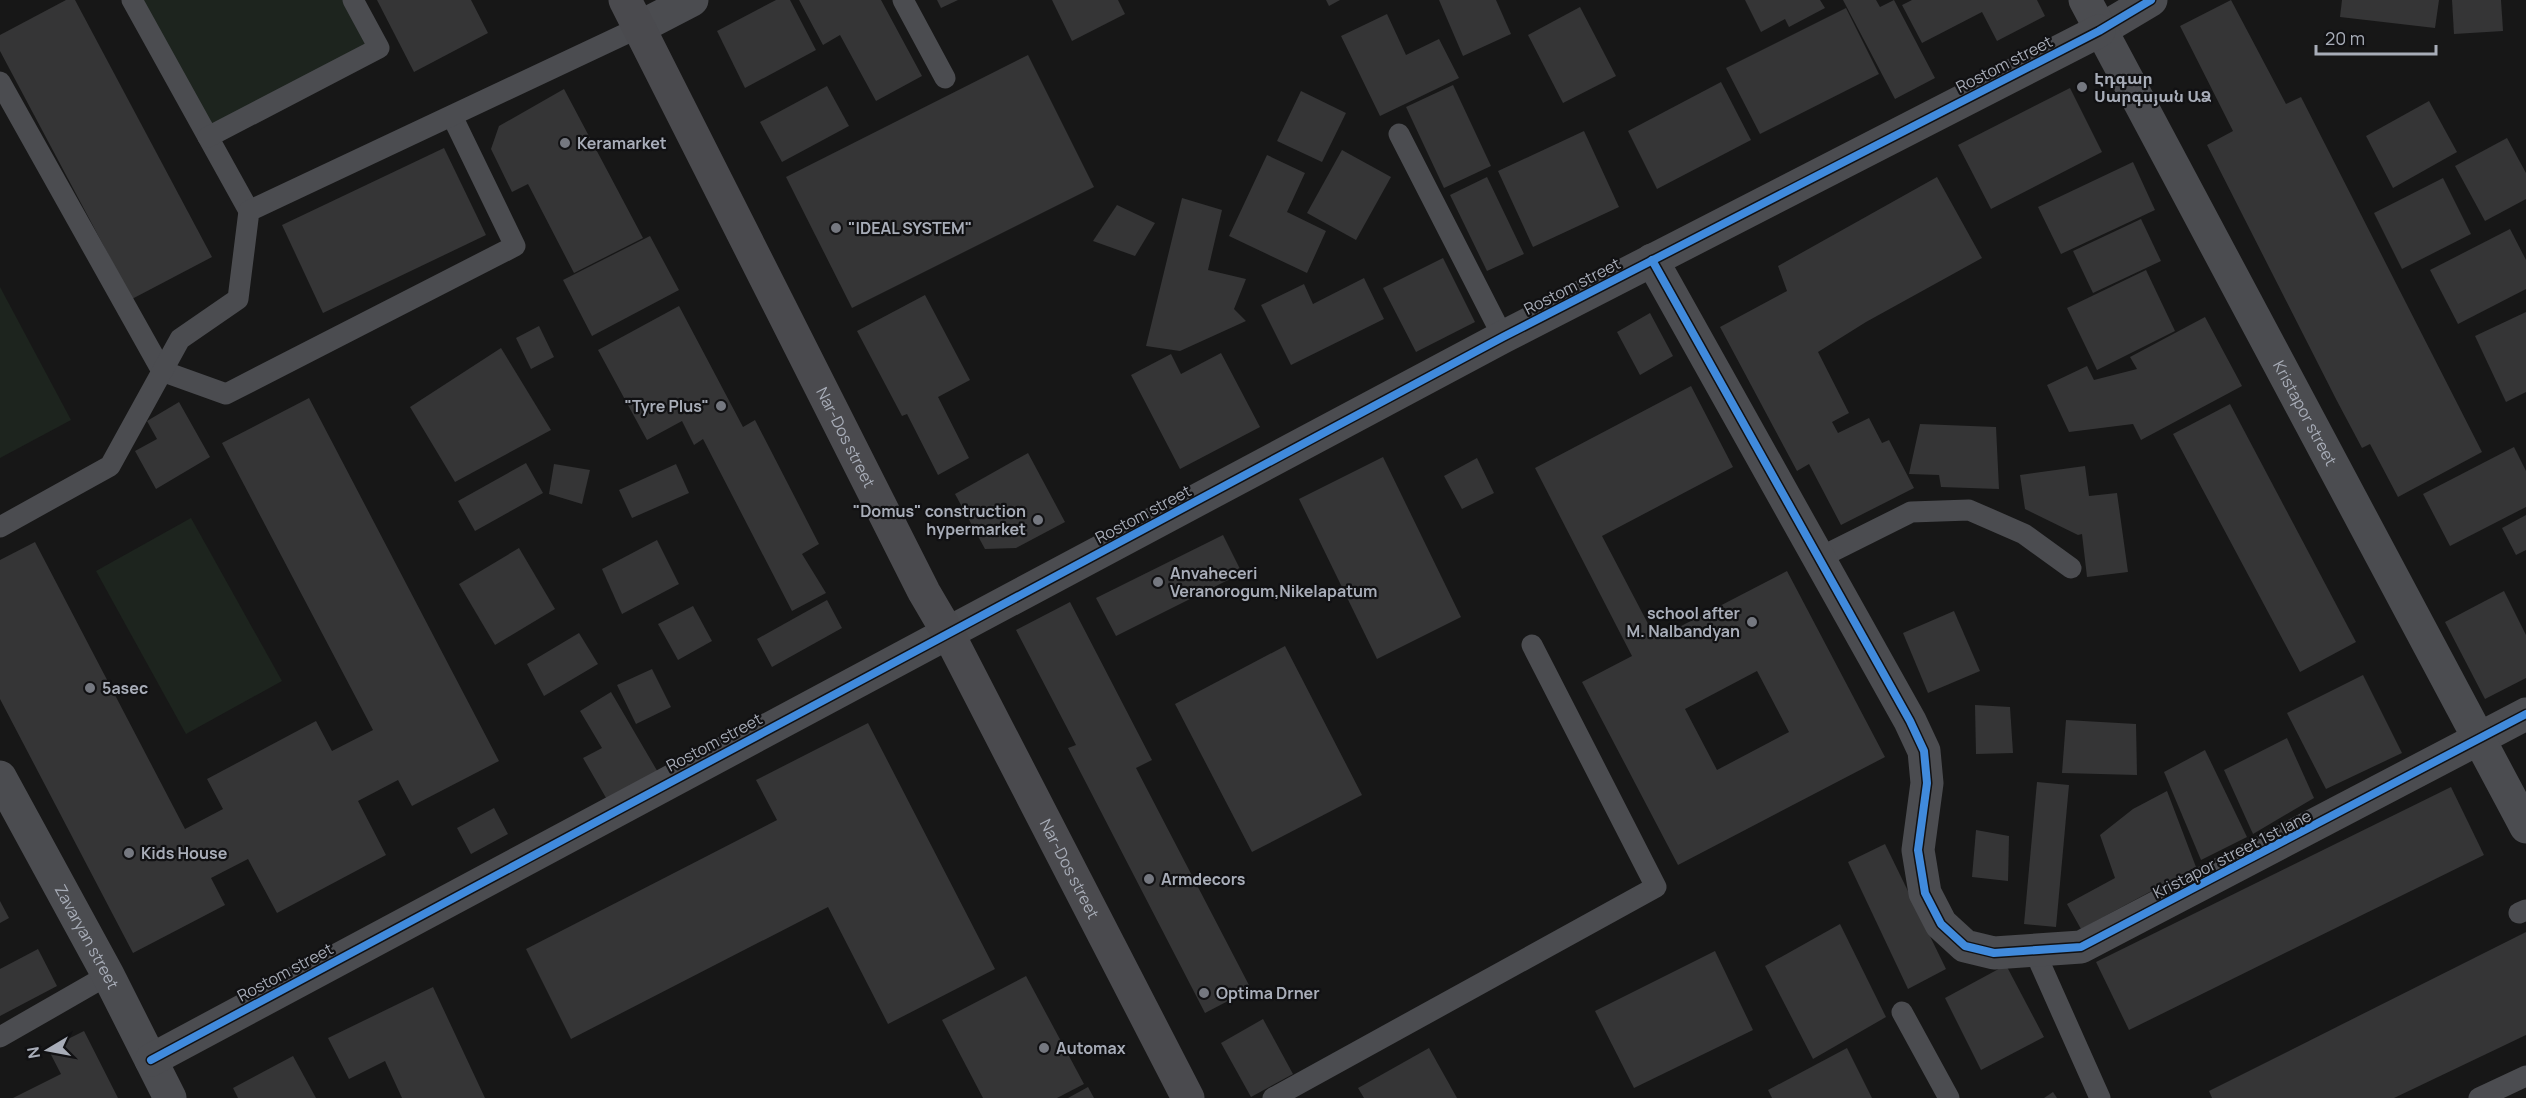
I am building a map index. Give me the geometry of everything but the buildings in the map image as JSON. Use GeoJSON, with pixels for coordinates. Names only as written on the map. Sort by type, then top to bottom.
{"type":"FeatureCollection","features":[{"type":"Feature","properties":{"kind":"main road","name":"Nar-Dos street"},"geometry":{"type":"LineString","coordinates":[[633,14],[924,592],[948,633],[1188,1098]]}},
{"type":"Feature","properties":{"kind":"street"},"geometry":{"type":"LineString","coordinates":[[633,14],[692,0]]}},
{"type":"Feature","properties":{"kind":"street","name":"Kristapor street"},"geometry":{"type":"LineString","coordinates":[[2085,0],[2099,31],[2526,827]]}},
{"type":"Feature","properties":{"kind":"street"},"geometry":{"type":"LineString","coordinates":[[2099,31],[2109,0]]}},
{"type":"Feature","properties":{"kind":"street","name":"Rostom street"},"geometry":{"type":"LineString","coordinates":[[151,1060],[1503,338],[2099,31],[2151,0]]}},
{"type":"Feature","properties":{"kind":"street"},"geometry":{"type":"LineString","coordinates":[[1652,260],[1817,559]]}},
{"type":"Feature","properties":{"kind":"street","name":"Kristapor street 1st lane"},"geometry":{"type":"LineString","coordinates":[[1817,559],[1910,721],[1924,751],[1927,783],[1918,850],[1925,893],[1941,924],[1965,946],[1994,953],[2081,947],[2526,714]]}},
{"type":"Feature","properties":{"kind":"street","name":"Zavaryan street"},"geometry":{"type":"LineString","coordinates":[[0,777],[108,975],[170,1098]]}},
{"type":"Feature","properties":{"kind":"lane"},"geometry":{"type":"LineString","coordinates":[[0,526],[110,466],[180,339],[238,299],[249,211],[132,0]]}},
{"type":"Feature","properties":{"kind":"lane"},"geometry":{"type":"LineString","coordinates":[[208,137],[379,48],[354,0]]}},
{"type":"Feature","properties":{"kind":"lane"},"geometry":{"type":"LineString","coordinates":[[903,0],[945,78]]}},
{"type":"Feature","properties":{"kind":"lane"},"geometry":{"type":"LineString","coordinates":[[249,211],[452,116],[633,14]]}},
{"type":"Feature","properties":{"kind":"lane"},"geometry":{"type":"LineString","coordinates":[[0,82],[162,371],[226,394],[515,246],[452,116]]}},
{"type":"Feature","properties":{"kind":"lane"},"geometry":{"type":"LineString","coordinates":[[1399,134],[1503,338]]}},
{"type":"Feature","properties":{"kind":"lane"},"geometry":{"type":"LineString","coordinates":[[1817,559],[1911,512],[1970,510],[2024,534],[2072,568]]}},
{"type":"Feature","properties":{"kind":"lane"},"geometry":{"type":"LineString","coordinates":[[1274,1098],[1656,887],[1532,645]]}},
{"type":"Feature","properties":{"kind":"lane"},"geometry":{"type":"LineString","coordinates":[[2034,950],[2100,1098]]}},
{"type":"Feature","properties":{"kind":"lane"},"geometry":{"type":"LineString","coordinates":[[0,1037],[108,975]]}},
{"type":"Feature","properties":{"kind":"lane"},"geometry":{"type":"LineString","coordinates":[[1902,1012],[1949,1098]]}},
{"type":"Feature","properties":{"kind":"lane"},"geometry":{"type":"LineString","coordinates":[[2479,1098],[2526,1076]]}},
{"type":"Feature","properties":{"kind":"shaded area"},"geometry":{"type":"Polygon","coordinates":[[[142,0],[346,0],[371,45],[212,128],[142,0]]]}},
{"type":"Feature","properties":{"kind":"shaded area"},"geometry":{"type":"Polygon","coordinates":[[[0,287],[71,420],[0,458],[0,287]]]}},
{"type":"Feature","properties":{"kind":"shaded area"},"geometry":{"type":"Polygon","coordinates":[[[191,518],[282,681],[186,734],[96,571],[191,518]]]}},
{"type":"Feature","properties":{"kind":"cycle path"},"geometry":{"type":"LineString","coordinates":[[151,1060],[1503,337],[2099,31],[2151,0]]}},
{"type":"Feature","properties":{"kind":"cycle path"},"geometry":{"type":"LineString","coordinates":[[1652,260],[1910,721],[1924,751],[1927,783],[1918,850],[1925,893],[1941,924],[1965,946],[1994,953],[2081,947],[2526,714]]}},
{"type":"Feature","properties":{"kind":"place","name":"Էդգար Սարգսյան ԱՁ"},"geometry":{"type":"Point","coordinates":[2082,87]}},
{"type":"Feature","properties":{"kind":"place","name":"Keramarket"},"geometry":{"type":"Point","coordinates":[565,143]}},
{"type":"Feature","properties":{"kind":"place","name":"\"IDEAL SYSTEM\""},"geometry":{"type":"Point","coordinates":[836,228]}},
{"type":"Feature","properties":{"kind":"place","name":"\"Tyre Plus\""},"geometry":{"type":"Point","coordinates":[721,406]}},
{"type":"Feature","properties":{"kind":"place","name":"\"Domus\" construction hypermarket"},"geometry":{"type":"Point","coordinates":[1038,520]}},
{"type":"Feature","properties":{"kind":"place","name":"Anvaheceri Veranorogum,Nikelapatum"},"geometry":{"type":"Point","coordinates":[1158,582]}},
{"type":"Feature","properties":{"kind":"place","name":"school after M. Nalbandyan"},"geometry":{"type":"Point","coordinates":[1752,622]}},
{"type":"Feature","properties":{"kind":"place","name":"5asec"},"geometry":{"type":"Point","coordinates":[90,688]}},
{"type":"Feature","properties":{"kind":"place","name":"Kids House"},"geometry":{"type":"Point","coordinates":[129,853]}},
{"type":"Feature","properties":{"kind":"place","name":"Armdecors"},"geometry":{"type":"Point","coordinates":[1149,879]}},
{"type":"Feature","properties":{"kind":"place","name":"Optima Drner"},"geometry":{"type":"Point","coordinates":[1204,993]}},
{"type":"Feature","properties":{"kind":"place","name":"Automax"},"geometry":{"type":"Point","coordinates":[1044,1048]}}]}
